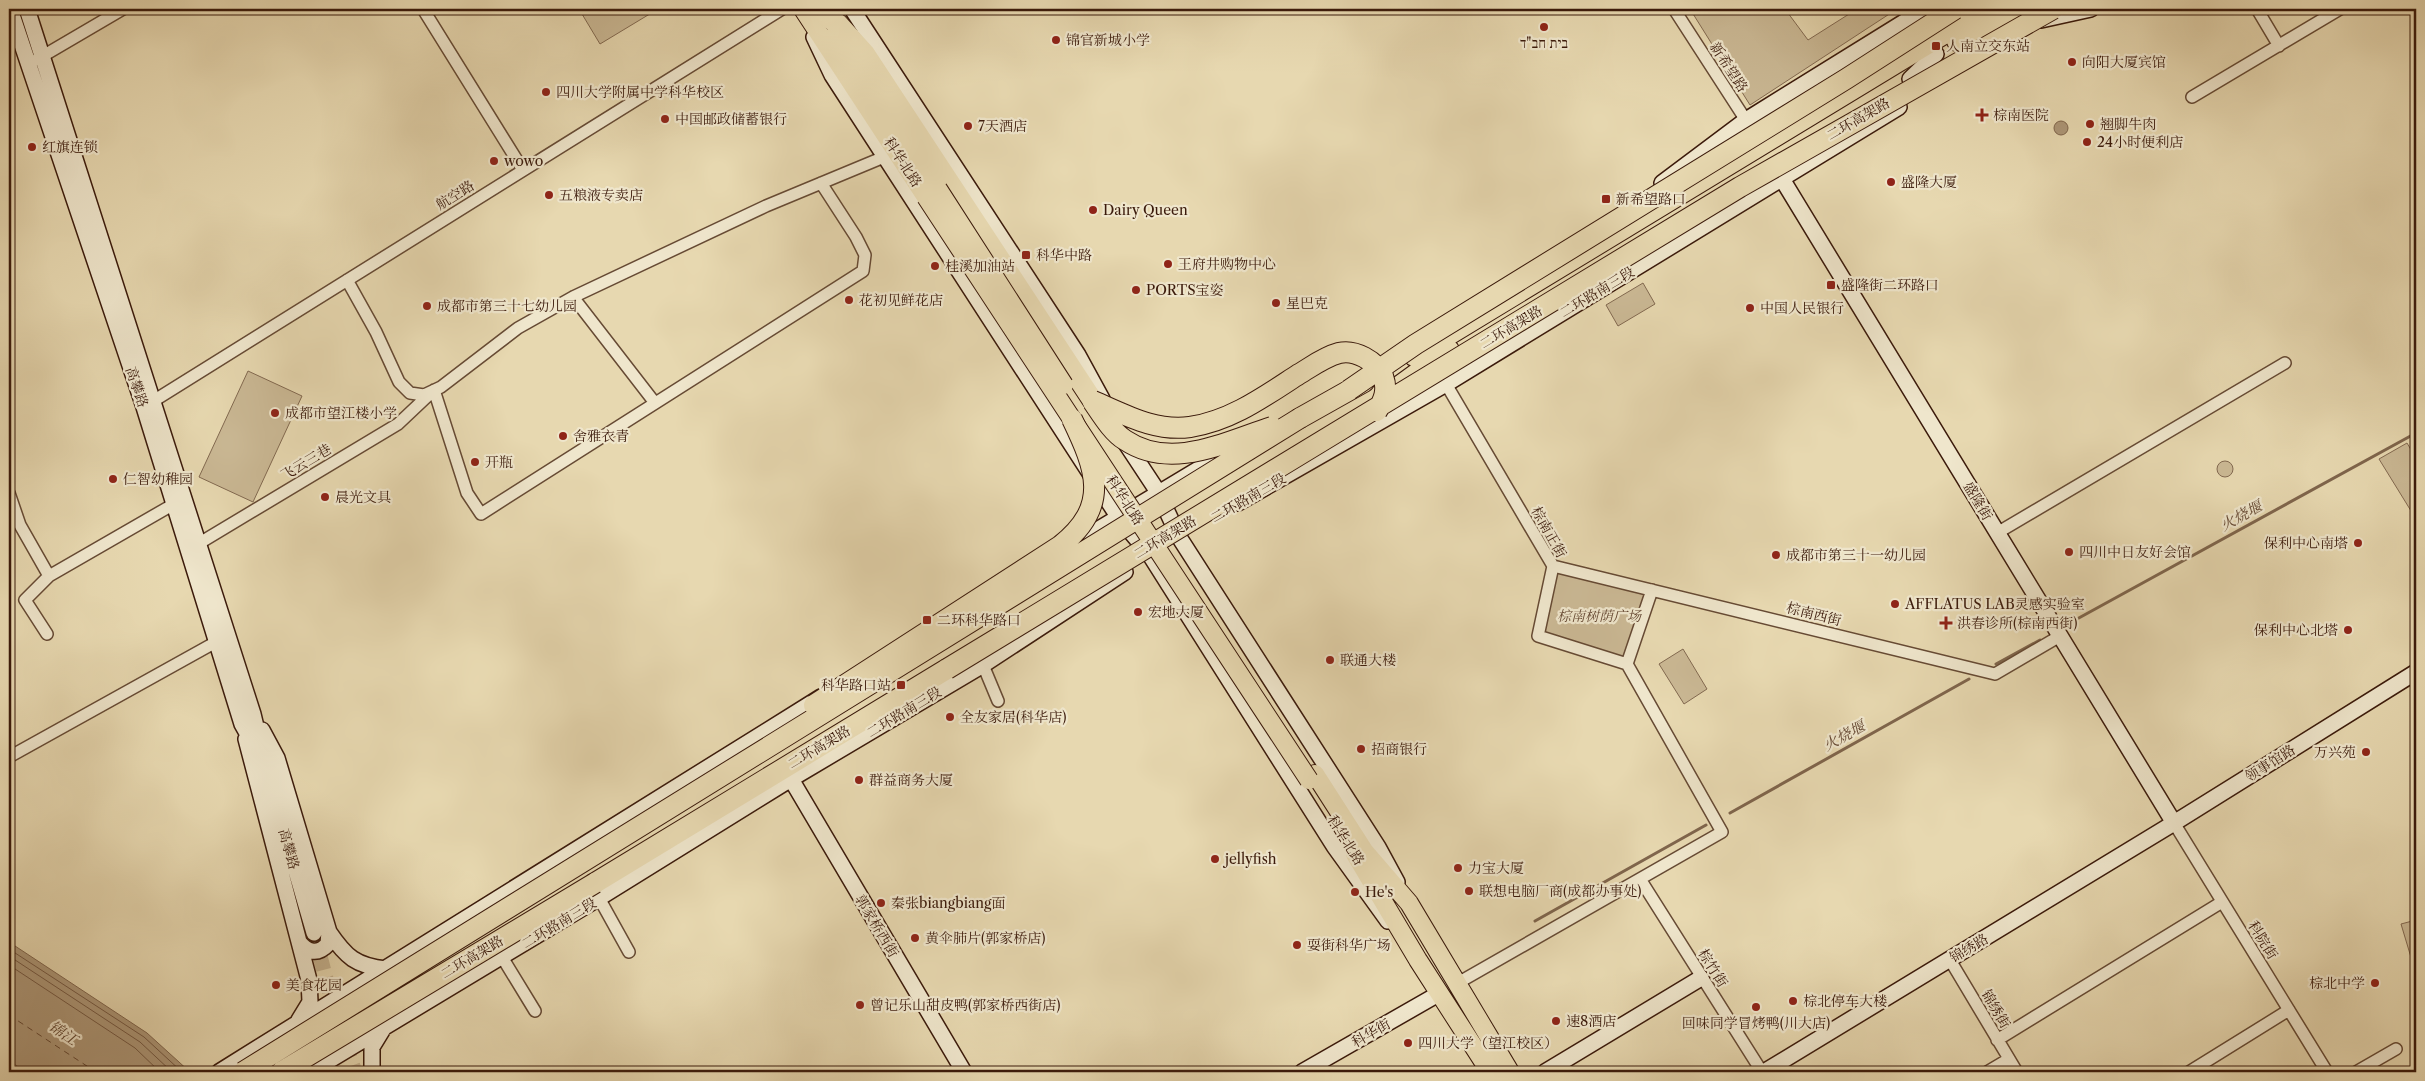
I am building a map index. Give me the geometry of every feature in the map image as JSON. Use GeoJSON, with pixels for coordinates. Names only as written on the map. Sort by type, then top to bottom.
{"type":"FeatureCollection","features":[{"type":"Feature","properties":{"kind":"highway","name":"二环高架路"},"geometry":{"type":"LineString","coordinates":[[230,1071],[730,773],[1300,418],[1349,390],[1416,344],[1846,80],[1955,9]]}},
{"type":"Feature","properties":{"kind":"highway"},"geometry":{"type":"LineString","coordinates":[[1353,422],[1435,358],[1931,49],[1985,9]]}},
{"type":"Feature","properties":{"kind":"highway"},"geometry":{"type":"LineString","coordinates":[[1931,49],[1961,45],[2013,9]]}},
{"type":"Feature","properties":{"kind":"highway","name":"二环高架路"},"geometry":{"type":"LineString","coordinates":[[281,1072],[1740,187],[2053,9]]}},
{"type":"Feature","properties":{"kind":"highway"},"geometry":{"type":"LineString","coordinates":[[825,13],[838,24],[865,54],[1093,401],[1110,426],[1125,440],[1155,453],[1172,455],[1196,452],[1300,418]]}},
{"type":"Feature","properties":{"kind":"highway"},"geometry":{"type":"LineString","coordinates":[[1349,390],[1432,346],[1875,84]]}},
{"type":"Feature","properties":{"kind":"highway"},"geometry":{"type":"LineString","coordinates":[[947,669],[1109,580],[1319,450],[1357,430],[1372,419],[1386,398],[1384,378],[1379,370],[1365,357],[1339,353],[1322,360],[1232,415],[1191,427],[1170,428],[1154,425],[1093,401]]}},
{"type":"Feature","properties":{"kind":"highway"},"geometry":{"type":"LineString","coordinates":[[730,773],[762,739],[1060,546],[1077,533],[1091,505],[1094,474],[1090,457],[1072,419]]}},
{"type":"Feature","properties":{"kind":"main road","name":"高攀路"},"geometry":{"type":"LineString","coordinates":[[10,9],[148,404],[174,504],[193,547],[216,642],[265,764],[314,933]]}},
{"type":"Feature","properties":{"kind":"main road","name":"高攀路"},"geometry":{"type":"LineString","coordinates":[[28,9],[148,404],[247,719]]}},
{"type":"Feature","properties":{"kind":"main road"},"geometry":{"type":"LineString","coordinates":[[802,9],[832,75],[884,157],[1119,518],[1150,555],[1334,846],[1369,897],[1418,960]]}},
{"type":"Feature","properties":{"kind":"main road","name":"科华北路"},"geometry":{"type":"LineString","coordinates":[[802,9],[932,193]]}},
{"type":"Feature","properties":{"kind":"main road"},"geometry":{"type":"LineString","coordinates":[[852,9],[1078,355],[1126,444],[1158,492],[1179,537],[1378,847],[1409,903]]}},
{"type":"Feature","properties":{"kind":"main road"},"geometry":{"type":"LineString","coordinates":[[1591,235],[1746,120],[1843,62],[1925,9]]}},
{"type":"Feature","properties":{"kind":"main road"},"geometry":{"type":"LineString","coordinates":[[1782,179],[1807,139],[1910,79],[1961,45],[1998,32],[2090,9]]}},
{"type":"Feature","properties":{"kind":"main road","name":"科华北路"},"geometry":{"type":"LineString","coordinates":[[825,13],[932,193],[1072,419],[1312,777],[1365,852],[1409,903],[1510,1072]]}},
{"type":"Feature","properties":{"kind":"main road","name":"二环路南三段"},"geometry":{"type":"LineString","coordinates":[[310,1072],[599,898],[791,779],[983,665],[1179,537],[1446,384],[1898,108],[1961,45]]}},
{"type":"Feature","properties":{"kind":"main road"},"geometry":{"type":"LineString","coordinates":[[1843,62],[1931,49]]}},
{"type":"Feature","properties":{"kind":"main road"},"geometry":{"type":"LineString","coordinates":[[1910,79],[1931,49]]}},
{"type":"Feature","properties":{"kind":"main road"},"geometry":{"type":"LineString","coordinates":[[230,1071],[298,1023],[913,639],[1119,518],[1158,492],[1298,411],[1591,235],[1757,142],[1869,73],[1931,49]]}},
{"type":"Feature","properties":{"kind":"main road","name":"盛隆街"},"geometry":{"type":"LineString","coordinates":[[1782,179],[2174,823]]}},
{"type":"Feature","properties":{"kind":"main road"},"geometry":{"type":"LineString","coordinates":[[932,193],[1312,777]]}},
{"type":"Feature","properties":{"kind":"main road","name":"领事馆路"},"geometry":{"type":"LineString","coordinates":[[2174,823],[2416,672]]}},
{"type":"Feature","properties":{"kind":"main road"},"geometry":{"type":"LineString","coordinates":[[247,719],[278,758],[329,932],[340,948],[355,962],[369,967],[386,969]]}},
{"type":"Feature","properties":{"kind":"main road"},"geometry":{"type":"LineString","coordinates":[[247,719],[310,990],[310,1002],[298,1023]]}},
{"type":"Feature","properties":{"kind":"main road","name":"科华北路"},"geometry":{"type":"LineString","coordinates":[[1312,777],[1418,960],[1490,1072]]}},
{"type":"Feature","properties":{"kind":"main road","name":"郭家桥西街"},"geometry":{"type":"LineString","coordinates":[[791,779],[964,1072]]}},
{"type":"Feature","properties":{"kind":"main road","name":"锦绣路"},"geometry":{"type":"LineString","coordinates":[[1763,1072],[2174,823]]}},
{"type":"Feature","properties":{"kind":"main road"},"geometry":{"type":"LineString","coordinates":[[299,942],[306,950],[312,952],[319,951],[328,944],[329,932]]}},
{"type":"Feature","properties":{"kind":"main road"},"geometry":{"type":"LineString","coordinates":[[1545,1072],[1701,978]]}},
{"type":"Feature","properties":{"kind":"main road","name":"科华街"},"geometry":{"type":"LineString","coordinates":[[1302,1072],[1440,993]]}},
{"type":"Feature","properties":{"kind":"main road"},"geometry":{"type":"LineString","coordinates":[[372,1072],[372,1047],[384,1027]]}},
{"type":"Feature","properties":{"kind":"street"},"geometry":{"type":"LineString","coordinates":[[28,65],[123,9]]}},
{"type":"Feature","properties":{"kind":"street"},"geometry":{"type":"LineString","coordinates":[[422,9],[523,170]]}},
{"type":"Feature","properties":{"kind":"street","name":"航空路"},"geometry":{"type":"LineString","coordinates":[[148,404],[782,9]]}},
{"type":"Feature","properties":{"kind":"street","name":"新希望路"},"geometry":{"type":"LineString","coordinates":[[1674,9],[1746,120],[1757,142]]}},
{"type":"Feature","properties":{"kind":"street"},"geometry":{"type":"LineString","coordinates":[[2258,9],[2279,46]]}},
{"type":"Feature","properties":{"kind":"street"},"geometry":{"type":"LineString","coordinates":[[2192,97],[2340,9]]}},
{"type":"Feature","properties":{"kind":"street","name":"飞云三巷"},"geometry":{"type":"LineString","coordinates":[[193,547],[398,424],[434,390],[518,328],[572,297],[766,206],[884,157]]}},
{"type":"Feature","properties":{"kind":"street"},"geometry":{"type":"LineString","coordinates":[[346,280],[376,332],[399,382],[410,393],[424,395],[434,390],[467,492],[481,514],[863,271],[865,255],[856,237],[821,183]]}},
{"type":"Feature","properties":{"kind":"street"},"geometry":{"type":"LineString","coordinates":[[572,297],[655,403]]}},
{"type":"Feature","properties":{"kind":"street"},"geometry":{"type":"LineString","coordinates":[[1997,533],[2285,363]]}},
{"type":"Feature","properties":{"kind":"street","name":"棕南正街"},"geometry":{"type":"LineString","coordinates":[[1446,384],[1553,566],[1538,636],[1627,664]]}},
{"type":"Feature","properties":{"kind":"street"},"geometry":{"type":"LineString","coordinates":[[9,493],[20,525],[48,576]]}},
{"type":"Feature","properties":{"kind":"street"},"geometry":{"type":"LineString","coordinates":[[47,634],[25,600],[48,576],[174,504]]}},
{"type":"Feature","properties":{"kind":"street","name":"棕南西街"},"geometry":{"type":"LineString","coordinates":[[1553,566],[1995,674],[2060,636]]}},
{"type":"Feature","properties":{"kind":"street"},"geometry":{"type":"LineString","coordinates":[[1456,984],[1722,832],[1627,664],[1652,590]]}},
{"type":"Feature","properties":{"kind":"street"},"geometry":{"type":"LineString","coordinates":[[9,757],[216,642]]}},
{"type":"Feature","properties":{"kind":"street"},"geometry":{"type":"LineString","coordinates":[[983,665],[998,701]]}},
{"type":"Feature","properties":{"kind":"street","name":"科院街"},"geometry":{"type":"LineString","coordinates":[[2174,823],[2327,1072]]}},
{"type":"Feature","properties":{"kind":"street","name":"棕竹街"},"geometry":{"type":"LineString","coordinates":[[1640,879],[1701,978],[1763,1072]]}},
{"type":"Feature","properties":{"kind":"street"},"geometry":{"type":"LineString","coordinates":[[599,898],[629,952]]}},
{"type":"Feature","properties":{"kind":"street"},"geometry":{"type":"LineString","coordinates":[[1998,1040],[2222,902]]}},
{"type":"Feature","properties":{"kind":"street"},"geometry":{"type":"LineString","coordinates":[[502,956],[535,1011]]}},
{"type":"Feature","properties":{"kind":"street","name":"锦绣街"},"geometry":{"type":"LineString","coordinates":[[1950,960],[2017,1072]]}},
{"type":"Feature","properties":{"kind":"street"},"geometry":{"type":"LineString","coordinates":[[2190,1072],[2289,1010]]}},
{"type":"Feature","properties":{"kind":"street"},"geometry":{"type":"LineString","coordinates":[[2356,1072],[2396,1049]]}},
{"type":"Feature","properties":{"kind":"street"},"geometry":{"type":"LineString","coordinates":[[1987,1072],[2009,1059]]}},
{"type":"Feature","properties":{"kind":"green space"},"geometry":{"type":"Polygon","coordinates":[[[579,9],[658,9],[600,44],[579,9]]]}},
{"type":"Feature","properties":{"kind":"green space"},"geometry":{"type":"Polygon","coordinates":[[[1690,9],[1785,9],[1808,40],[1857,9],[1897,9],[1750,105],[1690,9]]]}},
{"type":"Feature","properties":{"kind":"green space"},"geometry":{"type":"Polygon","coordinates":[[[1643,283],[1655,304],[1618,326],[1606,305],[1643,283]]]}},
{"type":"Feature","properties":{"kind":"green space"},"geometry":{"type":"Polygon","coordinates":[[[248,371],[302,396],[253,502],[199,477],[248,371]]]}},
{"type":"Feature","properties":{"kind":"green space"},"geometry":{"type":"Polygon","coordinates":[[[2407,443],[2416,458],[2416,519],[2379,459],[2407,443]]]}},
{"type":"Feature","properties":{"kind":"green space"},"geometry":{"type":"Polygon","coordinates":[[[2222,461],[2228,461],[2233,466],[2231,475],[2222,477],[2217,472],[2217,466],[2222,461]]]}},
{"type":"Feature","properties":{"kind":"green space","name":"棕南树荫广场"},"geometry":{"type":"Polygon","coordinates":[[[1553,566],[1652,590],[1627,664],[1538,636],[1553,566]]]}},
{"type":"Feature","properties":{"kind":"green space"},"geometry":{"type":"Polygon","coordinates":[[[1683,649],[1707,689],[1684,704],[1659,664],[1683,649]]]}},
{"type":"Feature","properties":{"kind":"green space"},"geometry":{"type":"Polygon","coordinates":[[[2416,920],[2416,974],[2401,924],[2416,920]]]}},
{"type":"Feature","properties":{"kind":"water"},"geometry":{"type":"Polygon","coordinates":[[[2058,121],[2064,121],[2068,128],[2064,135],[2058,135],[2054,131],[2054,125],[2058,121]]]}},
{"type":"Feature","properties":{"kind":"water","name":"锦江"},"geometry":{"type":"Polygon","coordinates":[[[9,942],[147,1033],[190,1072],[25,1072],[9,1060],[9,942]]]}},
{"type":"Feature","properties":{"kind":"waterway","name":"火烧堰"},"geometry":{"type":"LineString","coordinates":[[2077,619],[2416,433]]}},
{"type":"Feature","properties":{"kind":"waterway","name":"火烧堰"},"geometry":{"type":"LineString","coordinates":[[1996,664],[2040,640]]}},
{"type":"Feature","properties":{"kind":"waterway","name":"火烧堰"},"geometry":{"type":"LineString","coordinates":[[1730,813],[1969,679]]}},
{"type":"Feature","properties":{"kind":"waterway","name":"火烧堰"},"geometry":{"type":"LineString","coordinates":[[1535,921],[1706,825]]}},
{"type":"Feature","properties":{"kind":"ferry route"},"geometry":{"type":"LineString","coordinates":[[9,1015],[96,1072]]}},
{"type":"Feature","properties":{"kind":"tunnel"},"geometry":{"type":"LineString","coordinates":[[314,933],[338,1025],[355,1072]]}},
{"type":"Feature","properties":{"kind":"place","name":"בית חב\"ד"},"geometry":{"type":"Point","coordinates":[1544,27]}},
{"type":"Feature","properties":{"kind":"place","name":"锦官新城小学"},"geometry":{"type":"Point","coordinates":[1056,40]}},
{"type":"Feature","properties":{"kind":"place","name":"人南立交东站"},"geometry":{"type":"Point","coordinates":[1936,46]}},
{"type":"Feature","properties":{"kind":"place","name":"向阳大厦宾馆"},"geometry":{"type":"Point","coordinates":[2072,62]}},
{"type":"Feature","properties":{"kind":"place","name":"四川大学附属中学科华校区"},"geometry":{"type":"Point","coordinates":[546,92]}},
{"type":"Feature","properties":{"kind":"place","name":"棕南医院"},"geometry":{"type":"Point","coordinates":[1982,115]}},
{"type":"Feature","properties":{"kind":"place","name":"中国邮政储蓄银行"},"geometry":{"type":"Point","coordinates":[665,119]}},
{"type":"Feature","properties":{"kind":"place","name":"翘脚牛肉"},"geometry":{"type":"Point","coordinates":[2090,124]}},
{"type":"Feature","properties":{"kind":"place","name":"7天酒店"},"geometry":{"type":"Point","coordinates":[968,126]}},
{"type":"Feature","properties":{"kind":"place","name":"24小时便利店"},"geometry":{"type":"Point","coordinates":[2087,142]}},
{"type":"Feature","properties":{"kind":"place","name":"红旗连锁"},"geometry":{"type":"Point","coordinates":[32,147]}},
{"type":"Feature","properties":{"kind":"place","name":"wowo"},"geometry":{"type":"Point","coordinates":[494,161]}},
{"type":"Feature","properties":{"kind":"place","name":"盛隆大厦"},"geometry":{"type":"Point","coordinates":[1891,182]}},
{"type":"Feature","properties":{"kind":"place","name":"五粮液专卖店"},"geometry":{"type":"Point","coordinates":[549,195]}},
{"type":"Feature","properties":{"kind":"place","name":"新希望路口"},"geometry":{"type":"Point","coordinates":[1606,199]}},
{"type":"Feature","properties":{"kind":"place","name":"Dairy Queen"},"geometry":{"type":"Point","coordinates":[1093,210]}},
{"type":"Feature","properties":{"kind":"place","name":"科华中路"},"geometry":{"type":"Point","coordinates":[1026,255]}},
{"type":"Feature","properties":{"kind":"place","name":"王府井购物中心"},"geometry":{"type":"Point","coordinates":[1168,264]}},
{"type":"Feature","properties":{"kind":"place","name":"桂溪加油站"},"geometry":{"type":"Point","coordinates":[935,266]}},
{"type":"Feature","properties":{"kind":"place","name":"盛隆街二环路口"},"geometry":{"type":"Point","coordinates":[1831,285]}},
{"type":"Feature","properties":{"kind":"place","name":"PORTS宝姿"},"geometry":{"type":"Point","coordinates":[1136,290]}},
{"type":"Feature","properties":{"kind":"place","name":"花初见鲜花店"},"geometry":{"type":"Point","coordinates":[849,300]}},
{"type":"Feature","properties":{"kind":"place","name":"星巴克"},"geometry":{"type":"Point","coordinates":[1276,303]}},
{"type":"Feature","properties":{"kind":"place","name":"成都市第三十七幼儿园"},"geometry":{"type":"Point","coordinates":[427,306]}},
{"type":"Feature","properties":{"kind":"place","name":"中国人民银行"},"geometry":{"type":"Point","coordinates":[1750,308]}},
{"type":"Feature","properties":{"kind":"place","name":"成都市望江楼小学"},"geometry":{"type":"Point","coordinates":[275,413]}},
{"type":"Feature","properties":{"kind":"place","name":"舍雅衣青"},"geometry":{"type":"Point","coordinates":[563,436]}},
{"type":"Feature","properties":{"kind":"place","name":"开瓶"},"geometry":{"type":"Point","coordinates":[475,462]}},
{"type":"Feature","properties":{"kind":"place","name":"仁智幼稚园"},"geometry":{"type":"Point","coordinates":[113,479]}},
{"type":"Feature","properties":{"kind":"place","name":"晨光文具"},"geometry":{"type":"Point","coordinates":[325,497]}},
{"type":"Feature","properties":{"kind":"place","name":"保利中心南塔"},"geometry":{"type":"Point","coordinates":[2358,543]}},
{"type":"Feature","properties":{"kind":"place","name":"四川中日友好会馆"},"geometry":{"type":"Point","coordinates":[2069,552]}},
{"type":"Feature","properties":{"kind":"place","name":"成都市第三十一幼儿园"},"geometry":{"type":"Point","coordinates":[1776,555]}},
{"type":"Feature","properties":{"kind":"place","name":"AFFLATUS LAB灵感实验室"},"geometry":{"type":"Point","coordinates":[1895,604]}},
{"type":"Feature","properties":{"kind":"place","name":"宏地大厦"},"geometry":{"type":"Point","coordinates":[1138,612]}},
{"type":"Feature","properties":{"kind":"place","name":"二环科华路口"},"geometry":{"type":"Point","coordinates":[927,620]}},
{"type":"Feature","properties":{"kind":"place","name":"洪春诊所(棕南西街)"},"geometry":{"type":"Point","coordinates":[1946,623]}},
{"type":"Feature","properties":{"kind":"place","name":"保利中心北塔"},"geometry":{"type":"Point","coordinates":[2348,630]}},
{"type":"Feature","properties":{"kind":"place","name":"联通大楼"},"geometry":{"type":"Point","coordinates":[1330,660]}},
{"type":"Feature","properties":{"kind":"place","name":"科华路口站"},"geometry":{"type":"Point","coordinates":[901,685]}},
{"type":"Feature","properties":{"kind":"place","name":"全友家居(科华店)"},"geometry":{"type":"Point","coordinates":[950,717]}},
{"type":"Feature","properties":{"kind":"place","name":"招商银行"},"geometry":{"type":"Point","coordinates":[1361,749]}},
{"type":"Feature","properties":{"kind":"place","name":"万兴苑"},"geometry":{"type":"Point","coordinates":[2366,752]}},
{"type":"Feature","properties":{"kind":"place","name":"群益商务大厦"},"geometry":{"type":"Point","coordinates":[859,780]}},
{"type":"Feature","properties":{"kind":"place","name":"jellyfish"},"geometry":{"type":"Point","coordinates":[1215,859]}},
{"type":"Feature","properties":{"kind":"place","name":"力宝大厦"},"geometry":{"type":"Point","coordinates":[1458,868]}},
{"type":"Feature","properties":{"kind":"place","name":"联想电脑厂商(成都办事处)"},"geometry":{"type":"Point","coordinates":[1469,891]}},
{"type":"Feature","properties":{"kind":"place","name":"He's"},"geometry":{"type":"Point","coordinates":[1355,892]}},
{"type":"Feature","properties":{"kind":"place","name":"秦张biangbiang面"},"geometry":{"type":"Point","coordinates":[881,903]}},
{"type":"Feature","properties":{"kind":"place","name":"黄伞肺片(郭家桥店)"},"geometry":{"type":"Point","coordinates":[915,938]}},
{"type":"Feature","properties":{"kind":"place","name":"耍街科华广场"},"geometry":{"type":"Point","coordinates":[1297,945]}},
{"type":"Feature","properties":{"kind":"place","name":"棕北中学"},"geometry":{"type":"Point","coordinates":[2375,983]}},
{"type":"Feature","properties":{"kind":"place","name":"美食花园"},"geometry":{"type":"Point","coordinates":[276,985]}},
{"type":"Feature","properties":{"kind":"place","name":"棕北停车大楼"},"geometry":{"type":"Point","coordinates":[1793,1001]}},
{"type":"Feature","properties":{"kind":"place","name":"曾记乐山甜皮鸭(郭家桥西街店)"},"geometry":{"type":"Point","coordinates":[860,1005]}},
{"type":"Feature","properties":{"kind":"place","name":"回味同学冒烤鸭(川大店)"},"geometry":{"type":"Point","coordinates":[1756,1007]}},
{"type":"Feature","properties":{"kind":"place","name":"速8酒店"},"geometry":{"type":"Point","coordinates":[1556,1021]}},
{"type":"Feature","properties":{"kind":"place","name":"四川大学（望江校区）"},"geometry":{"type":"Point","coordinates":[1408,1043]}}]}
